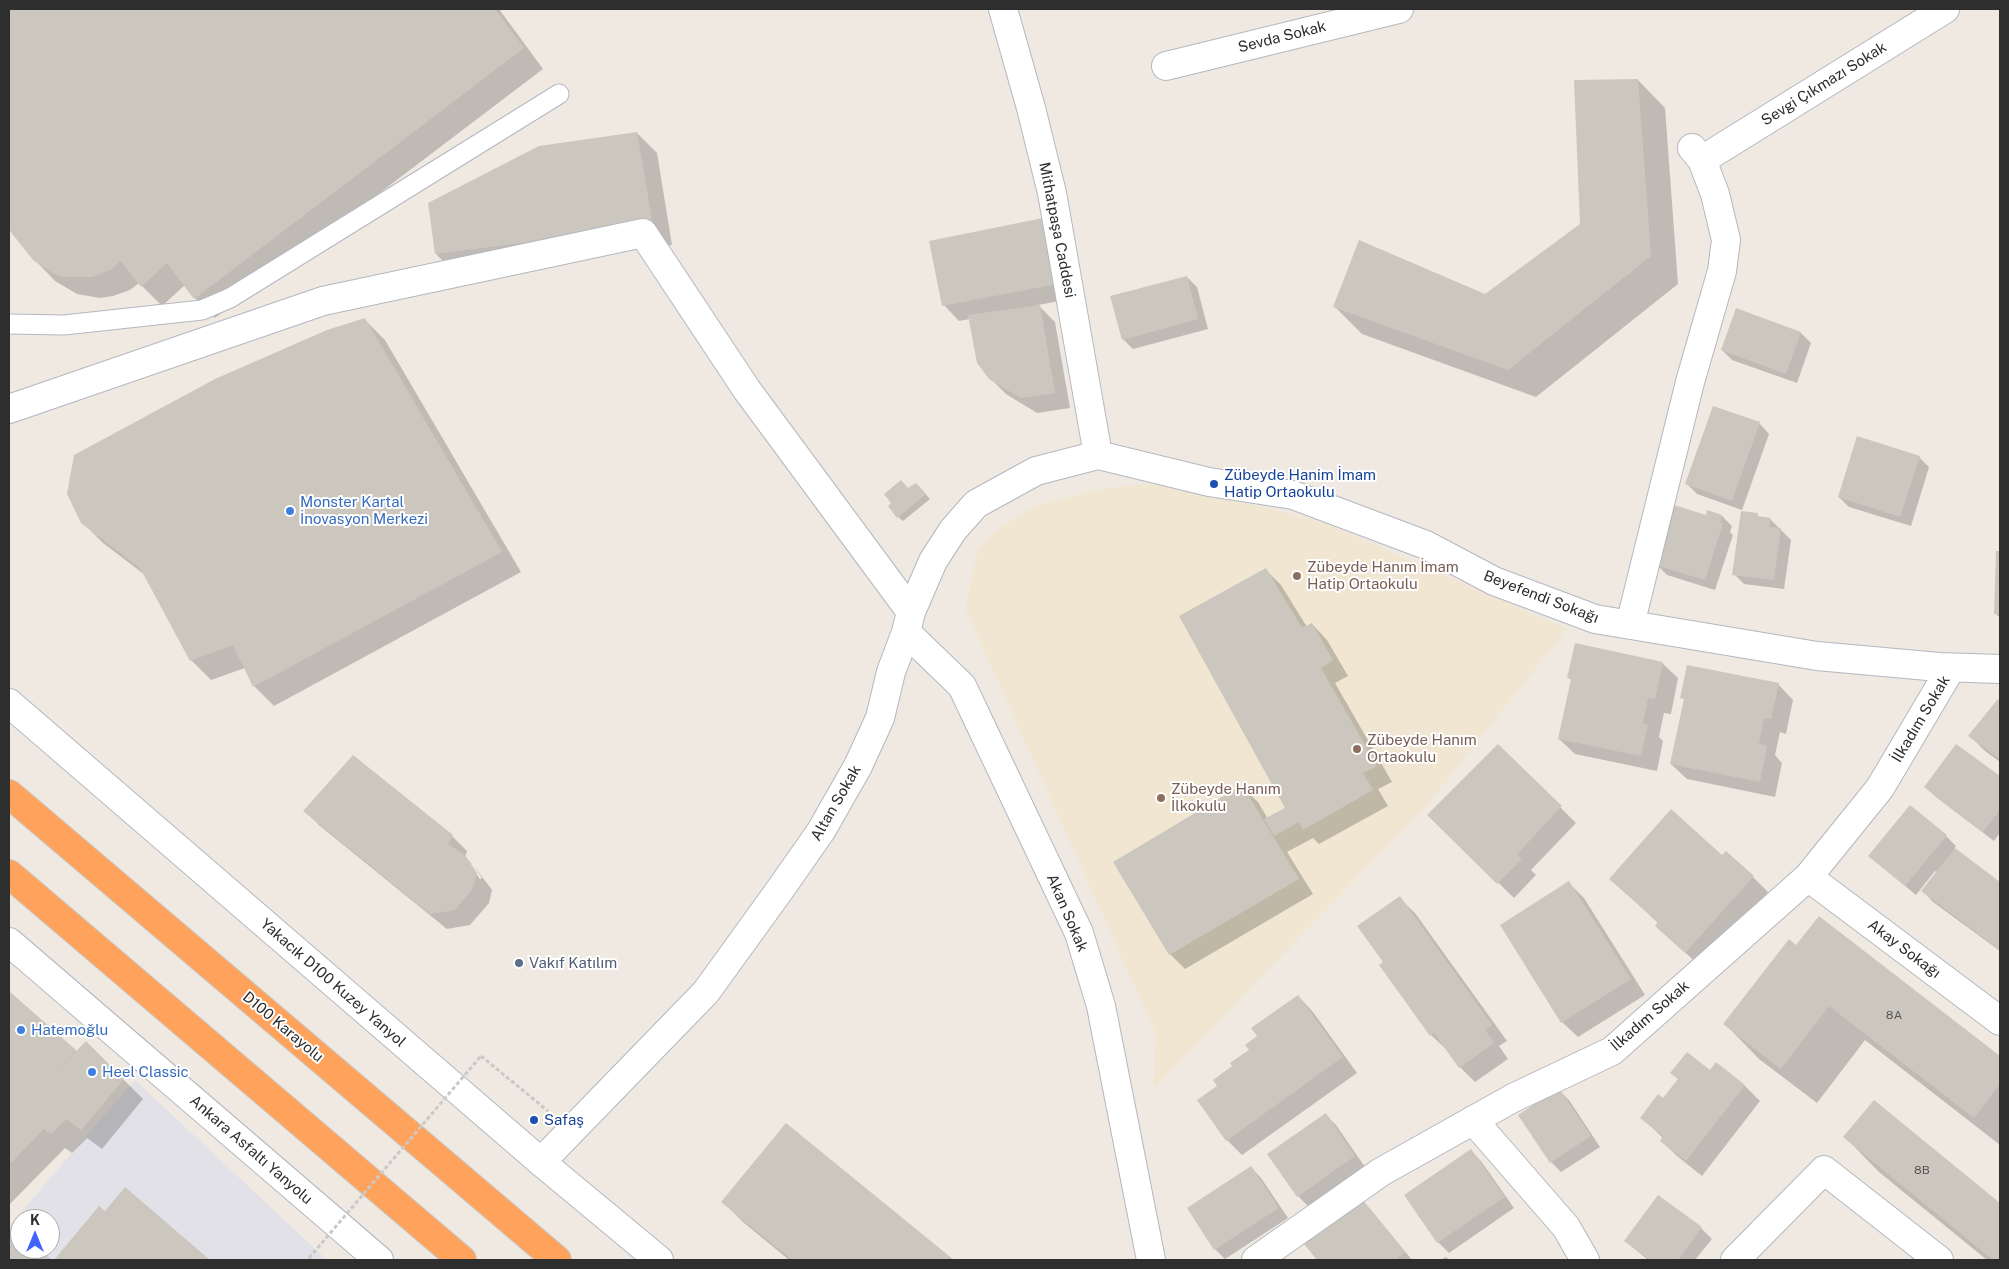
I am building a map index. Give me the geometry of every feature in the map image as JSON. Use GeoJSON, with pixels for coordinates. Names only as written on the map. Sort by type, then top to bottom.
{"type":"FeatureCollection","features":[{"type":"Feature","properties":{"kind":"highway","name":"D100 Karayolu"},"geometry":{"type":"LineString","coordinates":[[9,794],[556,1260]]}},
{"type":"Feature","properties":{"kind":"highway"},"geometry":{"type":"LineString","coordinates":[[9,874],[462,1260]]}},
{"type":"Feature","properties":{"kind":"street","name":"Mithatpaşa Caddesi"},"geometry":{"type":"LineString","coordinates":[[1003,9],[1052,192],[1098,455]]}},
{"type":"Feature","properties":{"kind":"street","name":"Sevda Sokak"},"geometry":{"type":"LineString","coordinates":[[1166,66],[1394,9]]}},
{"type":"Feature","properties":{"kind":"street","name":"Sevgi Çıkmazı Sokak"},"geometry":{"type":"LineString","coordinates":[[1630,625],[1690,382],[1722,271],[1726,240],[1715,194],[1697,154],[1945,9]]}},
{"type":"Feature","properties":{"kind":"street","name":"Akan Sokak"},"geometry":{"type":"LineString","coordinates":[[9,409],[324,301],[643,233],[747,390],[908,622],[962,686],[1079,933],[1101,1006],[1151,1260]]}},
{"type":"Feature","properties":{"kind":"street","name":"Altan Sokak"},"geometry":{"type":"LineString","coordinates":[[541,1162],[706,992],[816,838],[858,766],[880,718],[891,672],[908,622],[933,560],[953,530],[976,504],[1036,471],[1098,455]]}},
{"type":"Feature","properties":{"kind":"street","name":"Beyefendi Sokağı"},"geometry":{"type":"LineString","coordinates":[[1098,455],[1209,482],[1293,496],[1426,546],[1494,582],[1594,619],[1817,656],[1952,668],[2000,668]]}},
{"type":"Feature","properties":{"kind":"street","name":"İlkadım Sokak"},"geometry":{"type":"LineString","coordinates":[[1256,1260],[1380,1172],[1513,1098],[1612,1051],[1808,877],[1880,788],[1952,668]]}},
{"type":"Feature","properties":{"kind":"street","name":"Yakacık D100 Kuzey Yanyol"},"geometry":{"type":"LineString","coordinates":[[9,703],[541,1162],[659,1260]]}},
{"type":"Feature","properties":{"kind":"street","name":"Akay Sokağı"},"geometry":{"type":"LineString","coordinates":[[1808,877],[2000,1021]]}},
{"type":"Feature","properties":{"kind":"street","name":"Ankara Asfaltı Yanyolu"},"geometry":{"type":"LineString","coordinates":[[9,942],[379,1260]]}},
{"type":"Feature","properties":{"kind":"street"},"geometry":{"type":"LineString","coordinates":[[1473,1120],[1566,1227],[1585,1260]]}},
{"type":"Feature","properties":{"kind":"street"},"geometry":{"type":"LineString","coordinates":[[1736,1260],[1824,1170],[1939,1260]]}},
{"type":"Feature","properties":{"kind":"lane"},"geometry":{"type":"LineString","coordinates":[[9,324],[64,324],[202,310],[230,298],[559,94]]}},
{"type":"Feature","properties":{"kind":"path"},"geometry":{"type":"LineString","coordinates":[[310,1259],[481,1056],[527,1093]]}},
{"type":"Feature","properties":{"kind":"shaded area"},"geometry":{"type":"Polygon","coordinates":[[[1143,484],[1187,488],[1325,523],[1567,629],[1428,804],[1153,1089],[1156,1034],[965,608],[978,550],[995,531],[1037,505],[1103,489],[1143,484]]]}},
{"type":"Feature","properties":{"kind":"shaded area"},"geometry":{"type":"Polygon","coordinates":[[[135,1080],[327,1260],[9,1260],[10,1225],[10,1259],[60,1259],[60,1209],[24,1209],[135,1080]]]}},
{"type":"Feature","properties":{"kind":"building"},"geometry":{"type":"Polygon","coordinates":[[[9,9],[495,9],[524,48],[194,299],[167,263],[141,287],[121,261],[110,270],[92,277],[56,275],[34,261],[9,230],[9,9]]]}},
{"type":"Feature","properties":{"kind":"building"},"geometry":{"type":"Polygon","coordinates":[[[1638,79],[1651,256],[1508,370],[1333,307],[1359,240],[1485,294],[1580,224],[1574,80],[1638,79]]]}},
{"type":"Feature","properties":{"kind":"building"},"geometry":{"type":"Polygon","coordinates":[[[637,132],[653,226],[435,254],[428,203],[539,146],[637,132]]]}},
{"type":"Feature","properties":{"kind":"building"},"geometry":{"type":"Polygon","coordinates":[[[1048,217],[1062,283],[942,306],[929,241],[1048,217]]]}},
{"type":"Feature","properties":{"kind":"building"},"geometry":{"type":"Polygon","coordinates":[[[1187,276],[1198,319],[1122,340],[1110,296],[1187,276]]]}},
{"type":"Feature","properties":{"kind":"building"},"geometry":{"type":"Polygon","coordinates":[[[1040,305],[1055,393],[1021,398],[989,379],[977,363],[968,315],[1040,305]]]}},
{"type":"Feature","properties":{"kind":"building"},"geometry":{"type":"Polygon","coordinates":[[[1736,308],[1801,332],[1786,374],[1721,350],[1736,308]]]}},
{"type":"Feature","properties":{"kind":"building"},"geometry":{"type":"Polygon","coordinates":[[[365,318],[502,552],[253,687],[233,645],[190,661],[140,568],[81,523],[67,494],[74,455],[215,379],[327,330],[365,318]]]}},
{"type":"Feature","properties":{"kind":"building"},"geometry":{"type":"Polygon","coordinates":[[[1713,406],[1760,422],[1732,501],[1685,484],[1713,406]]]}},
{"type":"Feature","properties":{"kind":"building"},"geometry":{"type":"Polygon","coordinates":[[[1857,436],[1920,456],[1900,517],[1838,497],[1857,436]]]}},
{"type":"Feature","properties":{"kind":"building"},"geometry":{"type":"Polygon","coordinates":[[[901,480],[908,488],[916,483],[926,494],[897,518],[888,506],[891,503],[884,494],[901,480]]]}},
{"type":"Feature","properties":{"kind":"building"},"geometry":{"type":"Polygon","coordinates":[[[1674,505],[1706,515],[1707,510],[1722,515],[1720,522],[1723,523],[1705,580],[1655,565],[1674,505]]]}},
{"type":"Feature","properties":{"kind":"building"},"geometry":{"type":"Polygon","coordinates":[[[1741,511],[1758,513],[1758,516],[1771,518],[1769,527],[1781,528],[1774,580],[1732,575],[1741,511]]]}},
{"type":"Feature","properties":{"kind":"building"},"geometry":{"type":"Polygon","coordinates":[[[1996,551],[2000,551],[2000,614],[1994,614],[1996,551]]]}},
{"type":"Feature","properties":{"kind":"building"},"geometry":{"type":"Polygon","coordinates":[[[1266,568],[1302,628],[1312,623],[1333,660],[1321,668],[1377,766],[1363,773],[1373,790],[1303,830],[1299,822],[1274,836],[1264,819],[1285,808],[1179,616],[1266,568]]]}},
{"type":"Feature","properties":{"kind":"building"},"geometry":{"type":"Polygon","coordinates":[[[1575,643],[1663,662],[1655,699],[1648,698],[1643,723],[1648,725],[1641,756],[1558,739],[1571,679],[1567,678],[1575,643]]]}},
{"type":"Feature","properties":{"kind":"building"},"geometry":{"type":"Polygon","coordinates":[[[1687,665],[1779,683],[1771,719],[1764,718],[1759,744],[1767,746],[1760,782],[1670,764],[1684,699],[1680,698],[1687,665]]]}},
{"type":"Feature","properties":{"kind":"building"},"geometry":{"type":"Polygon","coordinates":[[[2000,699],[2000,759],[1968,736],[1997,700],[2000,699]]]}},
{"type":"Feature","properties":{"kind":"building"},"geometry":{"type":"Polygon","coordinates":[[[1498,744],[1562,806],[1517,854],[1522,859],[1497,884],[1427,815],[1498,744]]]}},
{"type":"Feature","properties":{"kind":"building"},"geometry":{"type":"Polygon","coordinates":[[[1956,744],[2000,776],[2000,810],[1983,832],[1924,787],[1956,744]]]}},
{"type":"Feature","properties":{"kind":"building"},"geometry":{"type":"Polygon","coordinates":[[[353,755],[453,835],[448,844],[465,855],[477,873],[473,888],[455,910],[430,914],[303,811],[353,755]]]}},
{"type":"Feature","properties":{"kind":"building"},"geometry":{"type":"Polygon","coordinates":[[[1242,785],[1299,879],[1169,955],[1113,862],[1242,785]]]}},
{"type":"Feature","properties":{"kind":"building"},"geometry":{"type":"Polygon","coordinates":[[[1910,805],[1947,835],[1905,886],[1868,856],[1910,805]]]}},
{"type":"Feature","properties":{"kind":"building"},"geometry":{"type":"Polygon","coordinates":[[[1671,809],[1722,855],[1726,851],[1754,876],[1685,953],[1655,926],[1658,922],[1609,879],[1671,809]]]}},
{"type":"Feature","properties":{"kind":"building"},"geometry":{"type":"Polygon","coordinates":[[[1955,848],[2000,882],[2000,950],[1921,891],[1955,848]]]}},
{"type":"Feature","properties":{"kind":"building"},"geometry":{"type":"Polygon","coordinates":[[[1569,881],[1631,979],[1561,1023],[1500,925],[1569,881]]]}},
{"type":"Feature","properties":{"kind":"building"},"geometry":{"type":"Polygon","coordinates":[[[1400,896],[1492,1025],[1485,1030],[1494,1043],[1459,1068],[1434,1033],[1430,1036],[1379,965],[1383,962],[1357,926],[1400,896]]]}},
{"type":"Feature","properties":{"kind":"building"},"geometry":{"type":"Polygon","coordinates":[[[1819,916],[2000,1056],[2000,1084],[1974,1118],[1829,1006],[1781,1069],[1723,1024],[1789,939],[1796,945],[1819,916]]]}},
{"type":"Feature","properties":{"kind":"building"},"geometry":{"type":"Polygon","coordinates":[[[9,991],[76,1050],[50,1078],[86,1041],[124,1079],[81,1130],[66,1119],[51,1134],[44,1129],[9,1165],[9,991]]]}},
{"type":"Feature","properties":{"kind":"building"},"geometry":{"type":"Polygon","coordinates":[[[1298,995],[1343,1057],[1226,1141],[1197,1100],[1217,1086],[1213,1080],[1232,1066],[1230,1063],[1249,1050],[1245,1045],[1257,1036],[1251,1028],[1298,995]]]}},
{"type":"Feature","properties":{"kind":"building"},"geometry":{"type":"Polygon","coordinates":[[[1687,1052],[1710,1070],[1716,1062],[1745,1085],[1686,1161],[1660,1141],[1663,1136],[1640,1118],[1658,1094],[1663,1098],[1678,1079],[1670,1073],[1687,1052]]]}},
{"type":"Feature","properties":{"kind":"building"},"geometry":{"type":"Polygon","coordinates":[[[1559,1088],[1591,1136],[1550,1163],[1518,1115],[1559,1088]]]}},
{"type":"Feature","properties":{"kind":"building"},"geometry":{"type":"Polygon","coordinates":[[[1874,1100],[2000,1203],[2000,1260],[1993,1260],[1843,1137],[1874,1100]]]}},
{"type":"Feature","properties":{"kind":"building"},"geometry":{"type":"Polygon","coordinates":[[[1326,1113],[1355,1156],[1297,1197],[1267,1154],[1326,1113]]]}},
{"type":"Feature","properties":{"kind":"building"},"geometry":{"type":"Polygon","coordinates":[[[786,1123],[954,1260],[792,1260],[721,1202],[786,1123]]]}},
{"type":"Feature","properties":{"kind":"building"},"geometry":{"type":"Polygon","coordinates":[[[1471,1149],[1505,1197],[1437,1243],[1404,1195],[1471,1149]]]}},
{"type":"Feature","properties":{"kind":"building"},"geometry":{"type":"Polygon","coordinates":[[[1251,1166],[1279,1208],[1214,1250],[1187,1208],[1251,1166]]]}},
{"type":"Feature","properties":{"kind":"building"},"geometry":{"type":"Polygon","coordinates":[[[125,1187],[210,1260],[54,1260],[60,1259],[60,1253],[99,1206],[105,1211],[125,1187]]]}},
{"type":"Feature","properties":{"kind":"building"},"geometry":{"type":"Polygon","coordinates":[[[1658,1195],[1702,1227],[1678,1260],[1650,1260],[1624,1241],[1658,1195]]]}},
{"type":"Feature","properties":{"kind":"building"},"geometry":{"type":"Polygon","coordinates":[[[1361,1198],[1405,1252],[1394,1260],[1317,1260],[1304,1244],[1361,1198]]]}},
{"type":"Feature","properties":{"kind":"building"},"geometry":{"type":"Polygon","coordinates":[[[10,1230],[10,1259],[52,1260],[9,1260],[10,1230]]]}},
{"type":"Feature","properties":{"kind":"place","name":"Zübeyde Hanim İmam Hati̇p Ortaokulu"},"geometry":{"type":"Point","coordinates":[1214,484]}},
{"type":"Feature","properties":{"kind":"place","name":"Monster Kartal İnovasyon Merkezi"},"geometry":{"type":"Point","coordinates":[290,511]}},
{"type":"Feature","properties":{"kind":"place","name":"Zübeyde Hanım İmam Hatip Ortaokulu"},"geometry":{"type":"Point","coordinates":[1297,576]}},
{"type":"Feature","properties":{"kind":"place","name":"Zübeyde Hanım Ortaokulu"},"geometry":{"type":"Point","coordinates":[1357,749]}},
{"type":"Feature","properties":{"kind":"place","name":"Zübeyde Hanım İlkokulu"},"geometry":{"type":"Point","coordinates":[1161,798]}},
{"type":"Feature","properties":{"kind":"place","name":"Vakıf Katılım"},"geometry":{"type":"Point","coordinates":[519,963]}},
{"type":"Feature","properties":{"kind":"place","name":"Hatemoğlu"},"geometry":{"type":"Point","coordinates":[21,1030]}},
{"type":"Feature","properties":{"kind":"place","name":"Heel Classic"},"geometry":{"type":"Point","coordinates":[92,1072]}},
{"type":"Feature","properties":{"kind":"place","name":"Safaş"},"geometry":{"type":"Point","coordinates":[534,1120]}}]}
